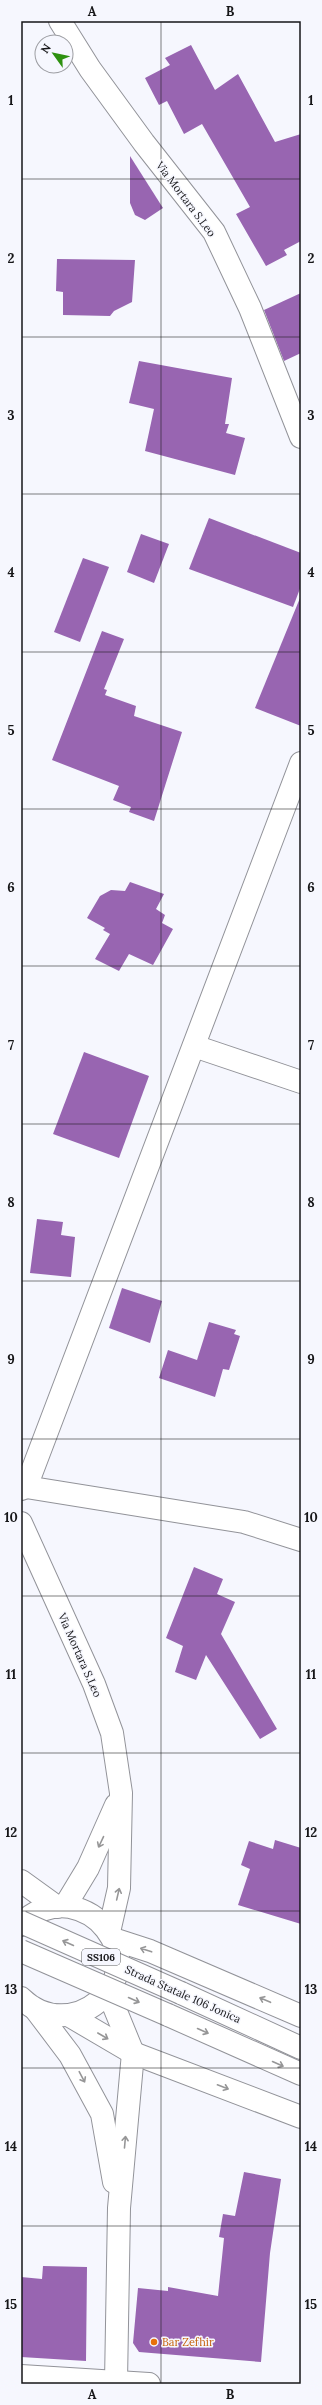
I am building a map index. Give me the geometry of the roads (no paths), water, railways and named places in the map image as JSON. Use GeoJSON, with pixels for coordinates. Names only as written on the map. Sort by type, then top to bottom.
{"type":"FeatureCollection","features":[{"type":"Feature","properties":{"kind":"main road","name":"Via Mortara S.Leo"},"geometry":{"type":"LineString","coordinates":[[60,21],[99,82],[144,143],[214,232],[250,308],[301,437]]}},
{"type":"Feature","properties":{"kind":"main road"},"geometry":{"type":"LineString","coordinates":[[301,763],[24,1488],[244,1522],[301,1540]]}},
{"type":"Feature","properties":{"kind":"main road"},"geometry":{"type":"LineString","coordinates":[[194,1046],[301,1082]]}},
{"type":"Feature","properties":{"kind":"main road","name":"Via Mortara S.Leo"},"geometry":{"type":"LineString","coordinates":[[21,1523],[94,1684],[112,1733],[121,1793],[119,1888],[111,1936]]}},
{"type":"Feature","properties":{"kind":"main road"},"geometry":{"type":"LineString","coordinates":[[21,1925],[33,1915],[61,1906],[88,1868],[121,1793]]}},
{"type":"Feature","properties":{"kind":"main road"},"geometry":{"type":"LineString","coordinates":[[21,1881],[61,1906],[90,1914],[101,1922],[111,1936],[116,1950],[116,1972],[108,1992],[98,2004],[85,2012],[70,2016],[53,2016],[26,2004]]}},
{"type":"Feature","properties":{"kind":"main road","name":"Strada Statale 106 Jonica"},"geometry":{"type":"LineString","coordinates":[[21,1922],[301,2048]]}},
{"type":"Feature","properties":{"kind":"main road"},"geometry":{"type":"LineString","coordinates":[[111,1936],[150,1951],[301,2016]]}},
{"type":"Feature","properties":{"kind":"main road","name":"SS106"},"geometry":{"type":"LineString","coordinates":[[21,1951],[301,2074]]}},
{"type":"Feature","properties":{"kind":"main road"},"geometry":{"type":"LineString","coordinates":[[108,1992],[133,2053],[119,2208],[116,2382]]}},
{"type":"Feature","properties":{"kind":"main road"},"geometry":{"type":"LineString","coordinates":[[26,2004],[70,2054],[102,2114],[119,2208]]}},
{"type":"Feature","properties":{"kind":"main road"},"geometry":{"type":"LineString","coordinates":[[70,2016],[133,2053],[301,2117]]}},
{"type":"Feature","properties":{"kind":"main road"},"geometry":{"type":"LineString","coordinates":[[21,2376],[149,2384]]}},
{"type":"Feature","properties":{"kind":"place","name":"Bar Zefhir"},"geometry":{"type":"Point","coordinates":[154,2342]}}]}
